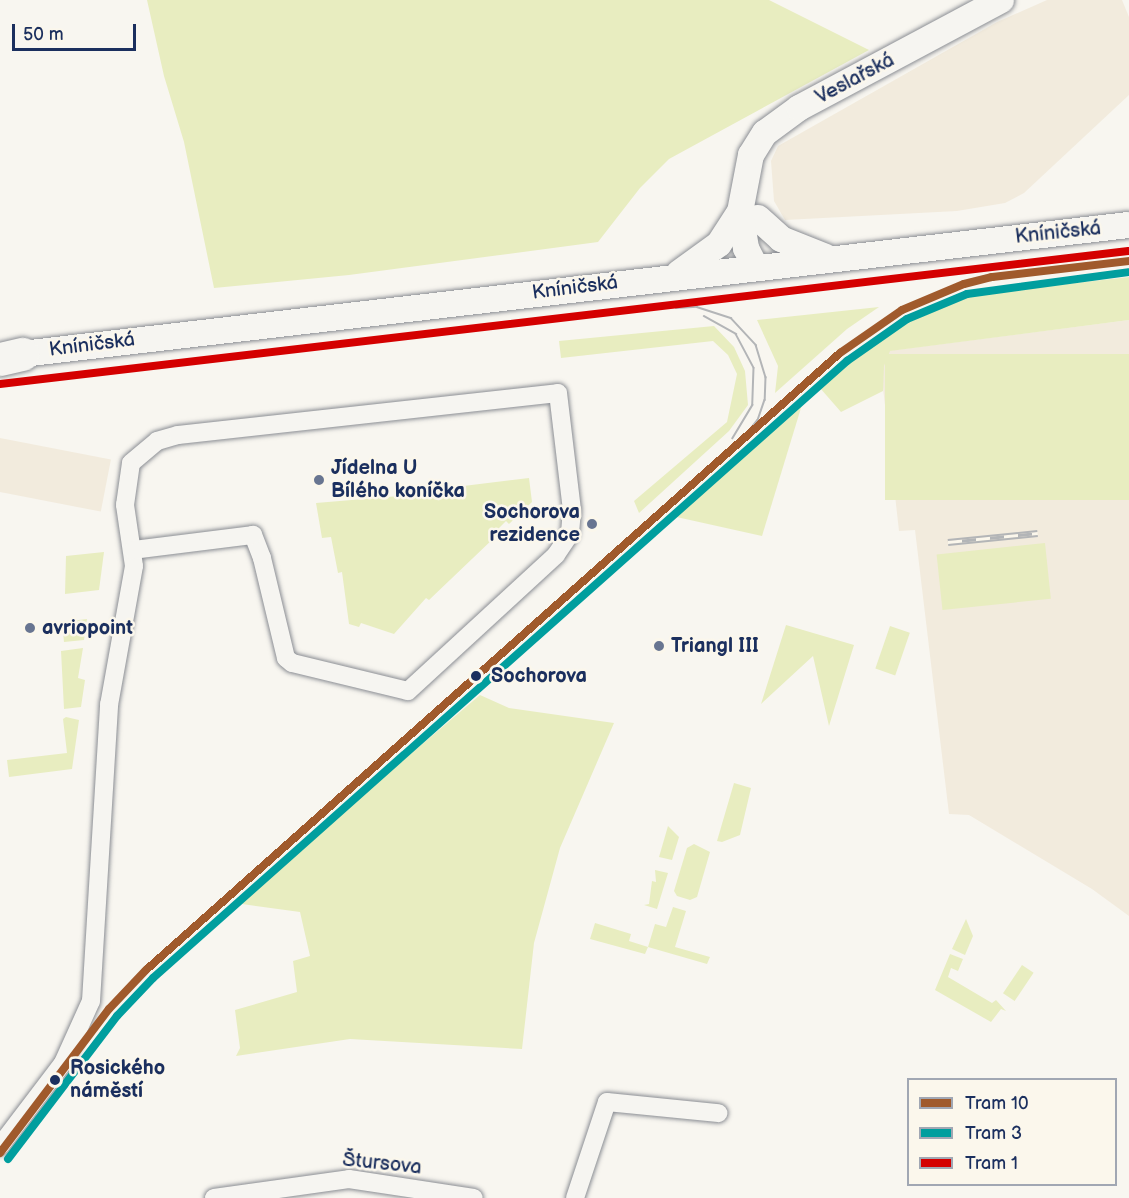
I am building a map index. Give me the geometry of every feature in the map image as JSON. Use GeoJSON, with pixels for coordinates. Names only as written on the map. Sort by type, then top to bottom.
{"type":"FeatureCollection","features":[{"type":"Feature","properties":{"kind":"main road","name":"Veslařská"},"geometry":{"type":"LineString","coordinates":[[755,266],[762,243],[748,207],[752,155],[765,134],[780,120],[1001,0]]}},
{"type":"Feature","properties":{"kind":"main road"},"geometry":{"type":"LineString","coordinates":[[673,277],[719,244],[748,207],[781,239],[826,257]]}},
{"type":"Feature","properties":{"kind":"main road","name":"Kníničská"},"geometry":{"type":"LineString","coordinates":[[5,356],[826,257],[1129,225]]}},
{"type":"Feature","properties":{"kind":"street"},"geometry":{"type":"LineString","coordinates":[[0,1146],[63,1062],[91,1001],[109,705],[134,566],[125,505],[131,463],[157,441],[558,393],[572,510],[570,534],[556,555],[408,692],[292,663],[286,658],[262,558],[253,535],[133,550]]}},
{"type":"Feature","properties":{"kind":"street"},"geometry":{"type":"LineString","coordinates":[[575,1198],[607,1102],[718,1113]]}},
{"type":"Feature","properties":{"kind":"street","name":"Štursova"},"geometry":{"type":"LineString","coordinates":[[214,1198],[282,1186],[349,1179],[474,1198]]}},
{"type":"Feature","properties":{"kind":"shaded area"},"geometry":{"type":"Polygon","coordinates":[[[1047,0],[1122,0],[1129,17],[1129,95],[1024,193],[1005,203],[957,211],[785,220],[774,201],[771,161],[778,146],[997,22],[1047,0]]]}},
{"type":"Feature","properties":{"kind":"shaded area"},"geometry":{"type":"Polygon","coordinates":[[[1129,320],[1129,916],[1092,889],[969,815],[949,814],[915,530],[899,531],[879,352],[1129,320]]]}},
{"type":"Feature","properties":{"kind":"shaded area"},"geometry":{"type":"Polygon","coordinates":[[[0,438],[111,460],[101,512],[0,492],[0,438]]]}},
{"type":"Feature","properties":{"kind":"green space"},"geometry":{"type":"Polygon","coordinates":[[[147,0],[769,0],[869,50],[669,159],[640,188],[598,242],[349,275],[214,288],[184,142],[164,76],[147,0]]]}},
{"type":"Feature","properties":{"kind":"green space"},"geometry":{"type":"Polygon","coordinates":[[[1129,277],[1129,320],[890,351],[884,366],[883,391],[841,412],[820,388],[901,318],[952,297],[1129,277]]]}},
{"type":"Feature","properties":{"kind":"green space"},"geometry":{"type":"Polygon","coordinates":[[[879,307],[847,329],[775,393],[778,366],[757,320],[879,307]]]}},
{"type":"Feature","properties":{"kind":"green space"},"geometry":{"type":"Polygon","coordinates":[[[714,326],[734,347],[745,371],[748,405],[729,431],[639,513],[634,501],[727,422],[737,374],[728,355],[713,341],[561,358],[559,341],[714,326]]]}},
{"type":"Feature","properties":{"kind":"green space"},"geometry":{"type":"Polygon","coordinates":[[[885,354],[1129,354],[1129,500],[885,500],[885,354]]]}},
{"type":"Feature","properties":{"kind":"green space"},"geometry":{"type":"Polygon","coordinates":[[[804,398],[762,536],[672,516],[799,401],[804,398]]]}},
{"type":"Feature","properties":{"kind":"green space"},"geometry":{"type":"Polygon","coordinates":[[[529,478],[532,502],[509,524],[506,521],[493,534],[495,537],[429,600],[426,598],[394,634],[361,623],[359,627],[349,624],[342,572],[338,573],[331,537],[322,538],[316,503],[423,494],[423,491],[529,478]]]}},
{"type":"Feature","properties":{"kind":"green space"},"geometry":{"type":"Polygon","coordinates":[[[1045,543],[1051,599],[942,610],[937,554],[1045,543]]]}},
{"type":"Feature","properties":{"kind":"green space"},"geometry":{"type":"Polygon","coordinates":[[[104,552],[99,590],[65,594],[66,556],[104,552]]]}},
{"type":"Feature","properties":{"kind":"green space"},"geometry":{"type":"Polygon","coordinates":[[[87,619],[84,640],[64,642],[62,622],[87,619]]]}},
{"type":"Feature","properties":{"kind":"green space"},"geometry":{"type":"Polygon","coordinates":[[[786,625],[854,645],[829,726],[813,656],[761,704],[786,625]]]}},
{"type":"Feature","properties":{"kind":"green space"},"geometry":{"type":"Polygon","coordinates":[[[890,626],[910,633],[895,675],[875,669],[890,626]]]}},
{"type":"Feature","properties":{"kind":"green space"},"geometry":{"type":"Polygon","coordinates":[[[83,648],[78,678],[85,680],[81,707],[64,709],[61,651],[83,648]]]}},
{"type":"Feature","properties":{"kind":"green space"},"geometry":{"type":"Polygon","coordinates":[[[480,695],[509,708],[614,723],[560,848],[534,943],[522,1049],[350,1039],[236,1056],[240,1048],[235,1010],[297,992],[293,961],[310,956],[300,912],[235,903],[480,695]]]}},
{"type":"Feature","properties":{"kind":"green space"},"geometry":{"type":"Polygon","coordinates":[[[66,717],[79,720],[72,769],[9,777],[7,760],[67,753],[63,719],[66,717]]]}},
{"type":"Feature","properties":{"kind":"green space"},"geometry":{"type":"Polygon","coordinates":[[[734,783],[751,788],[740,835],[722,842],[717,841],[734,783]]]}},
{"type":"Feature","properties":{"kind":"green space"},"geometry":{"type":"Polygon","coordinates":[[[668,826],[679,837],[672,860],[659,857],[668,826]]]}},
{"type":"Feature","properties":{"kind":"green space"},"geometry":{"type":"Polygon","coordinates":[[[694,844],[710,852],[697,897],[690,900],[677,896],[674,891],[687,848],[694,844]]]}},
{"type":"Feature","properties":{"kind":"green space"},"geometry":{"type":"Polygon","coordinates":[[[655,870],[668,873],[657,909],[644,905],[649,904],[652,881],[656,882],[655,870]]]}},
{"type":"Feature","properties":{"kind":"green space"},"geometry":{"type":"Polygon","coordinates":[[[673,907],[686,911],[675,947],[710,957],[707,964],[648,947],[655,924],[666,927],[673,907]]]}},
{"type":"Feature","properties":{"kind":"green space"},"geometry":{"type":"Polygon","coordinates":[[[966,919],[973,936],[965,955],[952,949],[966,919]]]}},
{"type":"Feature","properties":{"kind":"green space"},"geometry":{"type":"Polygon","coordinates":[[[595,923],[631,934],[629,941],[648,947],[645,954],[590,939],[595,923]]]}},
{"type":"Feature","properties":{"kind":"green space"},"geometry":{"type":"Polygon","coordinates":[[[950,954],[963,959],[958,971],[951,968],[948,977],[992,1003],[996,1000],[1006,1011],[1001,1009],[991,1022],[935,990],[950,954]]]}},
{"type":"Feature","properties":{"kind":"green space"},"geometry":{"type":"Polygon","coordinates":[[[1022,965],[1034,973],[1015,1001],[1003,993],[1022,965]]]}},
{"type":"Feature","properties":{"kind":"tram line","name":"1"},"geometry":{"type":"LineString","coordinates":[[0,384],[1128,251]]}},
{"type":"Feature","properties":{"kind":"tram line","name":"10"},"geometry":{"type":"LineString","coordinates":[[0,1153],[109,1009],[146,970],[840,353],[902,310],[964,284],[992,277],[1129,261]]}},
{"type":"Feature","properties":{"kind":"tram line","name":"3"},"geometry":{"type":"LineString","coordinates":[[8,1159],[117,1016],[153,978],[847,361],[907,319],[967,294],[1129,272]]}},
{"type":"Feature","properties":{"kind":"tram line"},"geometry":{"type":"LineString","coordinates":[[676,308],[697,307],[731,318],[756,345],[766,377],[765,400],[758,420],[744,438]]}},
{"type":"Feature","properties":{"kind":"tram line"},"geometry":{"type":"LineString","coordinates":[[704,316],[736,334],[754,368],[753,405],[733,438]]}},
{"type":"Feature","properties":{"kind":"railway"},"geometry":{"type":"LineString","coordinates":[[948,542],[1038,533]]}},
{"type":"Feature","properties":{"kind":"place","name":"Jídelna U Bílého koníčka"},"geometry":{"type":"Point","coordinates":[319,480]}},
{"type":"Feature","properties":{"kind":"place","name":"Sochorova rezidence"},"geometry":{"type":"Point","coordinates":[592,524]}},
{"type":"Feature","properties":{"kind":"place","name":"avriopoint"},"geometry":{"type":"Point","coordinates":[30,628]}},
{"type":"Feature","properties":{"kind":"place","name":"Triangl III"},"geometry":{"type":"Point","coordinates":[659,646]}},
{"type":"Feature","properties":{"kind":"place","name":"Sochorova"},"geometry":{"type":"Point","coordinates":[476,676]}},
{"type":"Feature","properties":{"kind":"place","name":"Rosického náměstí"},"geometry":{"type":"Point","coordinates":[55,1080]}}]}
